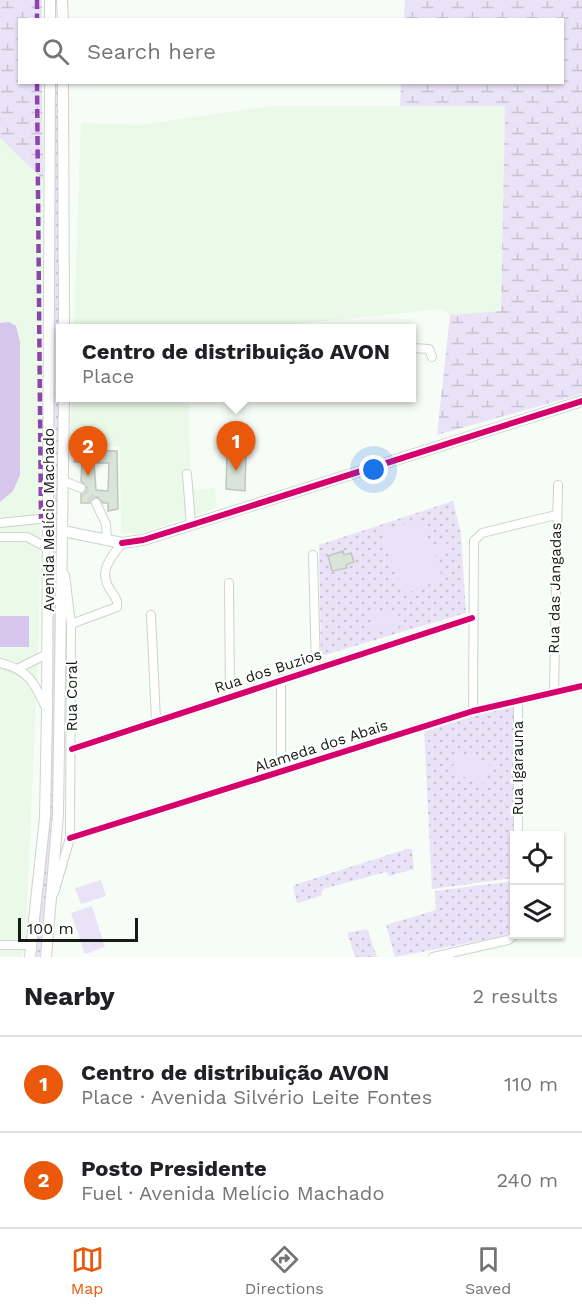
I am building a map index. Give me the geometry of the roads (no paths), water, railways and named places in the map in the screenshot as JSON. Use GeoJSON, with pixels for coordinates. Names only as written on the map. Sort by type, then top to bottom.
{"type":"FeatureCollection","features":[{"type":"Feature","properties":{"kind":"main road"},"geometry":{"type":"LineString","coordinates":[[50,0],[50,18]]}},
{"type":"Feature","properties":{"kind":"main road"},"geometry":{"type":"LineString","coordinates":[[62,0],[63,18]]}},
{"type":"Feature","properties":{"kind":"main road","name":"Avenida Melício Machado"},"geometry":{"type":"LineString","coordinates":[[30,957],[45,817],[51,84]]}},
{"type":"Feature","properties":{"kind":"main road"},"geometry":{"type":"LineString","coordinates":[[63,84],[64,324]]}},
{"type":"Feature","properties":{"kind":"main road"},"geometry":{"type":"LineString","coordinates":[[63,531],[122,543],[143,540],[582,401]]}},
{"type":"Feature","properties":{"kind":"main road","name":"Avenida Melício Machado"},"geometry":{"type":"LineString","coordinates":[[46,957],[58,814],[64,402]]}},
{"type":"Feature","properties":{"kind":"street"},"geometry":{"type":"LineString","coordinates":[[416,348],[429,349],[432,357]]}},
{"type":"Feature","properties":{"kind":"street"},"geometry":{"type":"LineString","coordinates":[[187,474],[191,525]]}},
{"type":"Feature","properties":{"kind":"street"},"geometry":{"type":"LineString","coordinates":[[64,481],[81,488]]}},
{"type":"Feature","properties":{"kind":"street","name":"Rua das Jangadas"},"geometry":{"type":"LineString","coordinates":[[554,691],[558,485]]}},
{"type":"Feature","properties":{"kind":"street"},"geometry":{"type":"LineString","coordinates":[[96,503],[106,524],[107,540]]}},
{"type":"Feature","properties":{"kind":"street"},"geometry":{"type":"LineString","coordinates":[[473,711],[473,545],[476,537],[556,515]]}},
{"type":"Feature","properties":{"kind":"street"},"geometry":{"type":"LineString","coordinates":[[0,523],[48,518]]}},
{"type":"Feature","properties":{"kind":"street"},"geometry":{"type":"LineString","coordinates":[[0,537],[27,537],[48,548]]}},
{"type":"Feature","properties":{"kind":"street"},"geometry":{"type":"LineString","coordinates":[[71,624],[117,607],[117,601],[106,585],[103,573],[106,564],[122,543]]}},
{"type":"Feature","properties":{"kind":"street"},"geometry":{"type":"LineString","coordinates":[[313,555],[316,668]]}},
{"type":"Feature","properties":{"kind":"street","name":"Rua Coral"},"geometry":{"type":"LineString","coordinates":[[52,899],[70,838],[71,624],[63,562]]}},
{"type":"Feature","properties":{"kind":"street"},"geometry":{"type":"LineString","coordinates":[[229,583],[230,696]]}},
{"type":"Feature","properties":{"kind":"street"},"geometry":{"type":"LineString","coordinates":[[151,615],[156,720]]}},
{"type":"Feature","properties":{"kind":"street","name":"Rua dos Buzios"},"geometry":{"type":"LineString","coordinates":[[72,748],[472,618]]}},
{"type":"Feature","properties":{"kind":"street"},"geometry":{"type":"LineString","coordinates":[[18,668],[47,654]]}},
{"type":"Feature","properties":{"kind":"street"},"geometry":{"type":"LineString","coordinates":[[0,663],[18,668],[30,678],[47,711]]}},
{"type":"Feature","properties":{"kind":"street"},"geometry":{"type":"LineString","coordinates":[[281,680],[281,772]]}},
{"type":"Feature","properties":{"kind":"street","name":"Alameda dos Abais"},"geometry":{"type":"LineString","coordinates":[[70,838],[473,711],[582,686]]}},
{"type":"Feature","properties":{"kind":"street","name":"Rua Igarauna"},"geometry":{"type":"LineString","coordinates":[[518,700],[518,831]]}},
{"type":"Feature","properties":{"kind":"street"},"geometry":{"type":"LineString","coordinates":[[433,957],[510,938]]}},
{"type":"Feature","properties":{"kind":"street"},"geometry":{"type":"LineString","coordinates":[[0,945],[32,945]]}},
{"type":"Feature","properties":{"kind":"tunnel"},"geometry":{"type":"LineString","coordinates":[[81,488],[96,503]]}},
{"type":"Feature","properties":{"kind":"place","name":"Centro de distribuição AVON"},"geometry":{"type":"Point","coordinates":[236,471]}},
{"type":"Feature","properties":{"kind":"place","name":"Posto Presidente"},"geometry":{"type":"Point","coordinates":[88,476]}}]}
